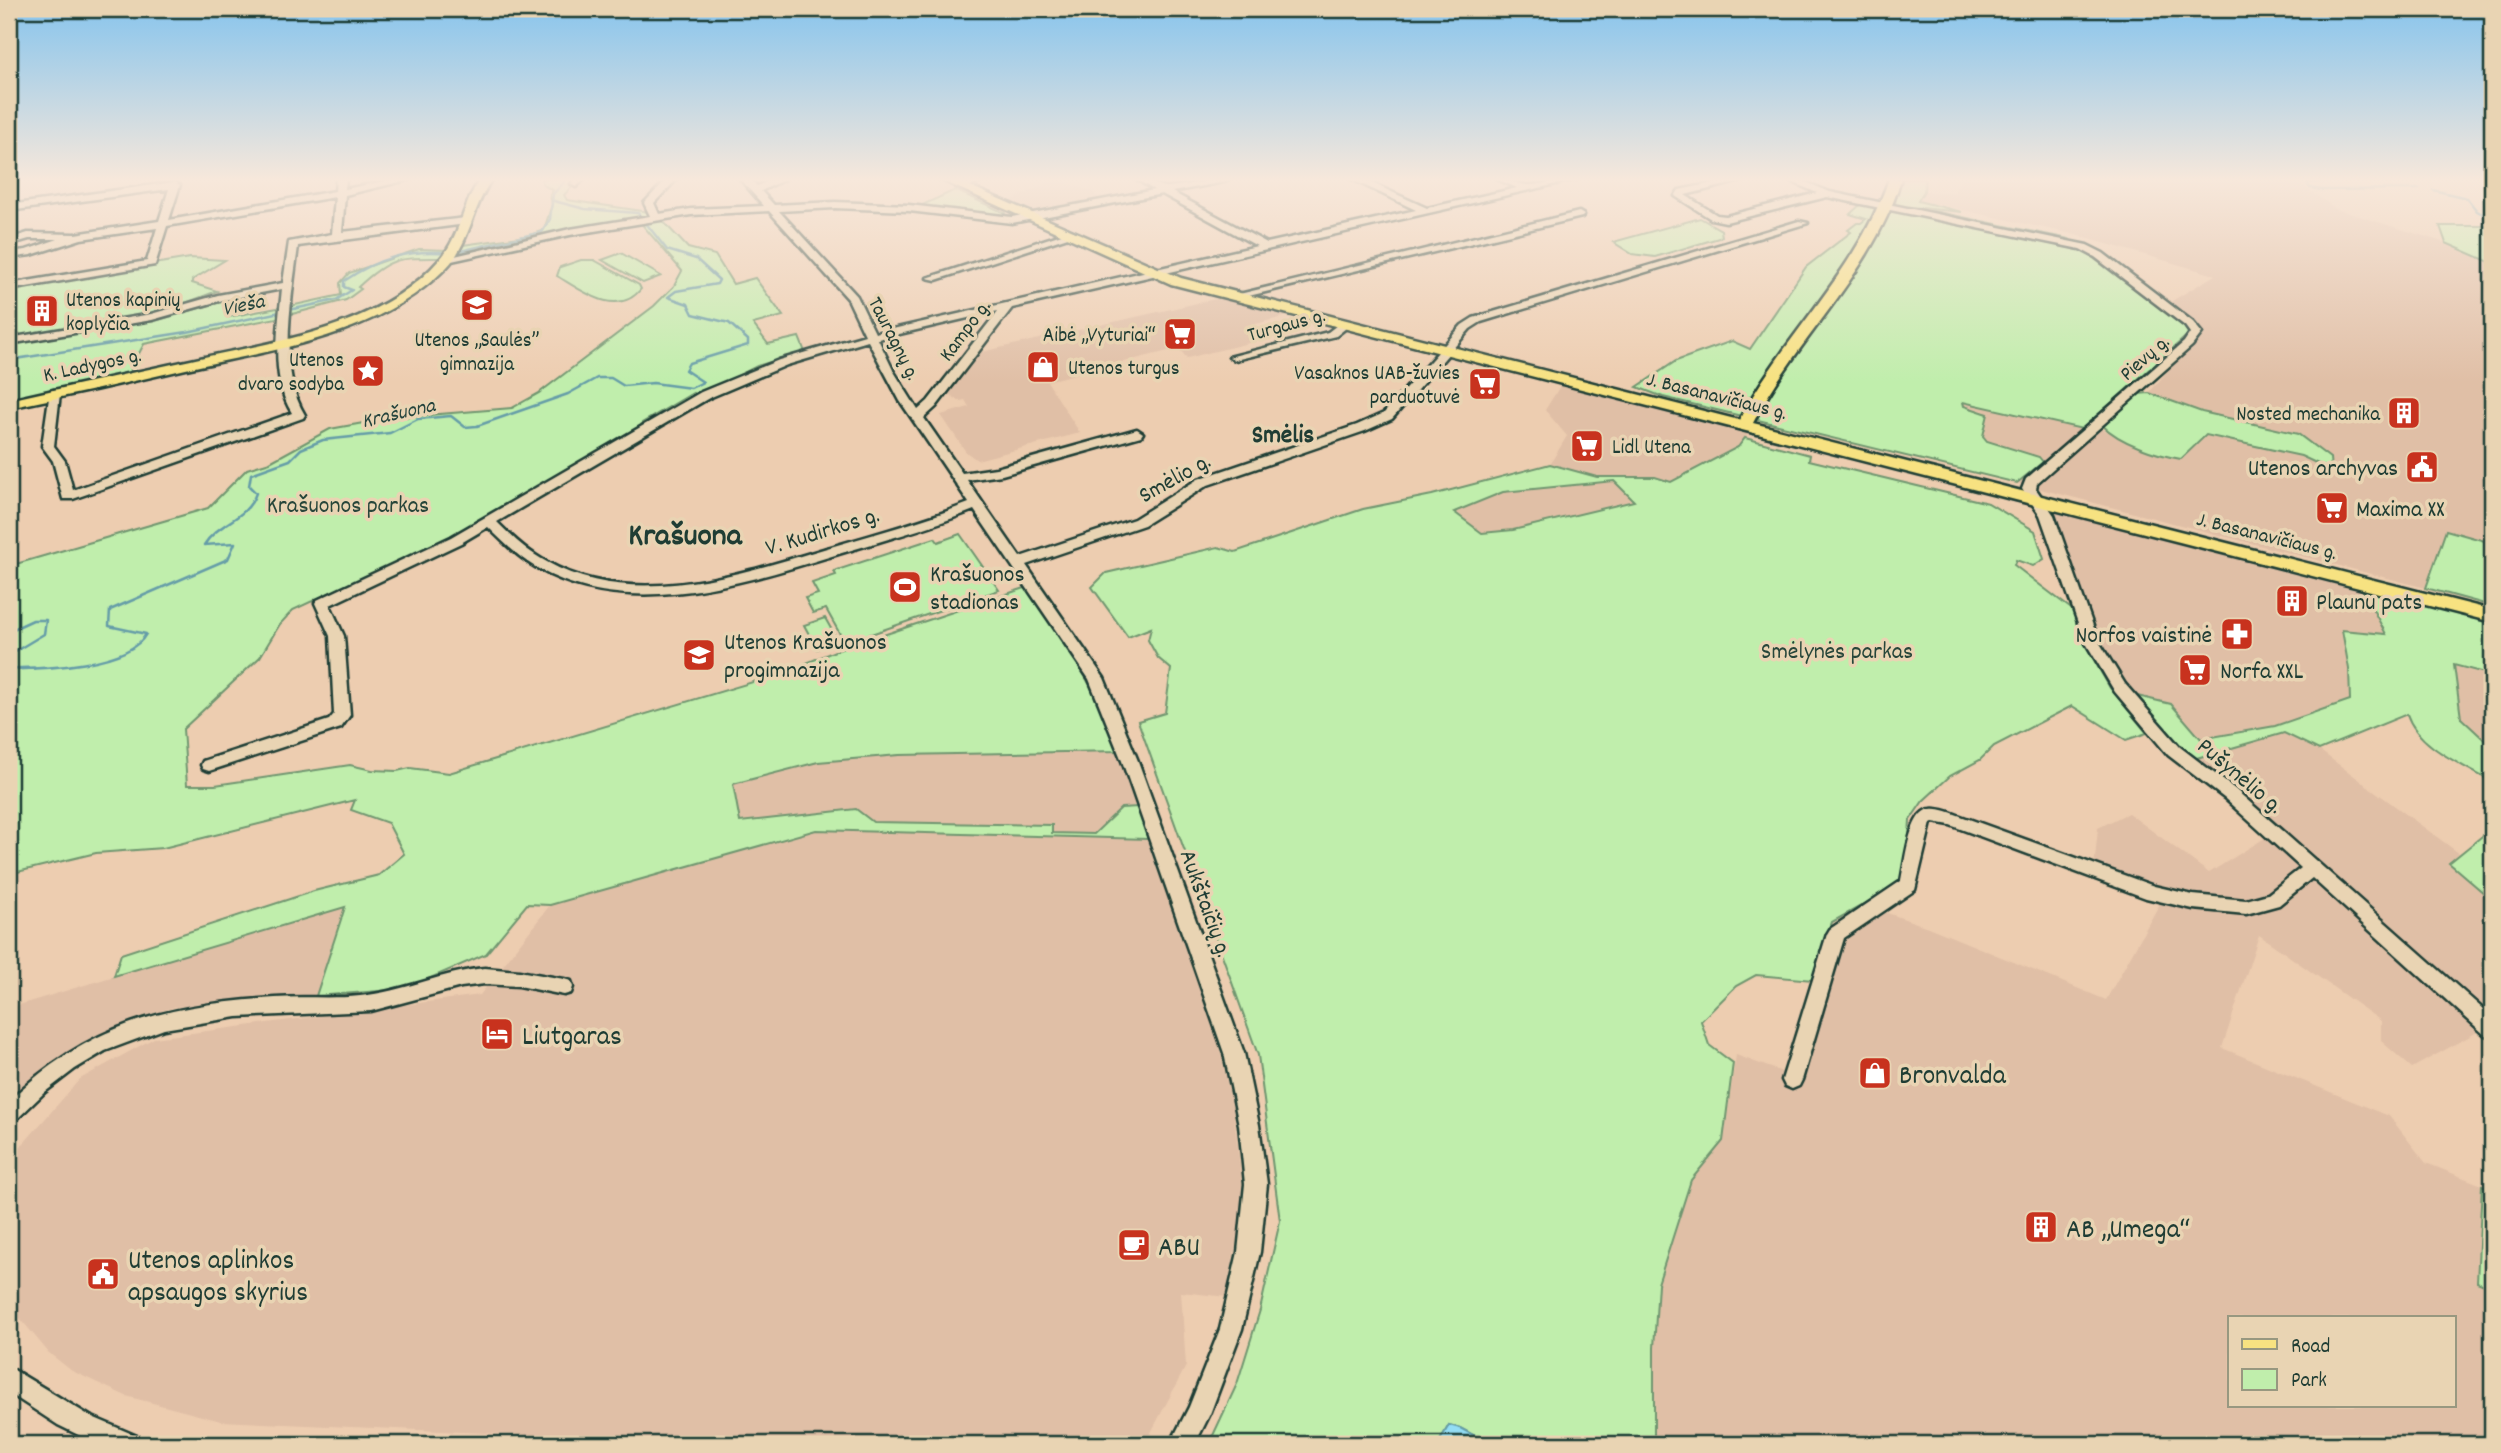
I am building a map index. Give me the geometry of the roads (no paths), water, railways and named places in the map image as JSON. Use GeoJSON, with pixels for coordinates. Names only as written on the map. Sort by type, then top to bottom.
{"type":"FeatureCollection","features":[{"type":"Feature","properties":{"kind":"main road","name":"K. Ladygos g."},"geometry":{"type":"LineString","coordinates":[[9,404],[320,334],[373,313],[423,282],[451,254],[454,247]]}},
{"type":"Feature","properties":{"kind":"main road","name":"J. Basanavičiaus g."},"geometry":{"type":"LineString","coordinates":[[1095,247],[1151,272],[1236,296],[2492,616]]}},
{"type":"Feature","properties":{"kind":"main road"},"geometry":{"type":"LineString","coordinates":[[1744,425],[1771,378],[1867,247]]}},
{"type":"Feature","properties":{"kind":"street"},"geometry":{"type":"LineString","coordinates":[[9,255],[33,252],[47,247]]}},
{"type":"Feature","properties":{"kind":"street"},"geometry":{"type":"LineString","coordinates":[[9,287],[151,263],[155,247]]}},
{"type":"Feature","properties":{"kind":"street"},"geometry":{"type":"LineString","coordinates":[[54,394],[48,446],[59,461],[68,496],[299,415],[292,403],[283,343],[293,247]]}},
{"type":"Feature","properties":{"kind":"street"},"geometry":{"type":"LineString","coordinates":[[451,254],[491,247]]}},
{"type":"Feature","properties":{"kind":"street","name":"Tauragnų g."},"geometry":{"type":"LineString","coordinates":[[807,247],[859,307],[887,370],[919,422]]}},
{"type":"Feature","properties":{"kind":"street"},"geometry":{"type":"LineString","coordinates":[[932,278],[1031,247]]}},
{"type":"Feature","properties":{"kind":"street"},"geometry":{"type":"LineString","coordinates":[[1008,306],[1261,247]]}},
{"type":"Feature","properties":{"kind":"street"},"geometry":{"type":"LineString","coordinates":[[1236,296],[1444,247]]}},
{"type":"Feature","properties":{"kind":"street","name":"Smėlio g."},"geometry":{"type":"LineString","coordinates":[[1018,563],[1139,522],[1203,482],[1377,421],[1396,409],[1466,327],[1477,320],[1723,247]]}},
{"type":"Feature","properties":{"kind":"street","name":"Pievų g."},"geometry":{"type":"LineString","coordinates":[[2039,500],[2029,488],[2031,482],[2196,333],[2099,255],[2081,247]]}},
{"type":"Feature","properties":{"kind":"street"},"geometry":{"type":"LineString","coordinates":[[9,341],[152,317],[218,298],[289,285]]}},
{"type":"Feature","properties":{"kind":"street","name":"Kampo g."},"geometry":{"type":"LineString","coordinates":[[209,765],[335,724],[342,715],[337,636],[322,603],[489,521],[724,385],[794,358],[1008,306]]}},
{"type":"Feature","properties":{"kind":"street","name":"Kampo g."},"geometry":{"type":"LineString","coordinates":[[919,422],[1008,306]]}},
{"type":"Feature","properties":{"kind":"street","name":"Turgaus g."},"geometry":{"type":"LineString","coordinates":[[1235,357],[1332,334],[1345,324]]}},
{"type":"Feature","properties":{"kind":"street","name":"Aukštaičių g."},"geometry":{"type":"LineString","coordinates":[[919,422],[1085,659],[1111,710],[1234,1053],[1249,1125],[1256,1184],[1249,1252],[1231,1329],[1198,1414],[1182,1444]]}},
{"type":"Feature","properties":{"kind":"street"},"geometry":{"type":"LineString","coordinates":[[958,478],[997,472],[1138,433]]}},
{"type":"Feature","properties":{"kind":"street","name":"Pušynėlio g."},"geometry":{"type":"LineString","coordinates":[[2039,500],[2091,640],[2120,688],[2174,751],[2230,793],[2492,1029]]}},
{"type":"Feature","properties":{"kind":"street","name":"V. Kudirkos g."},"geometry":{"type":"LineString","coordinates":[[489,521],[540,563],[573,578],[614,587],[682,589],[753,575],[977,504]]}},
{"type":"Feature","properties":{"kind":"street"},"geometry":{"type":"LineString","coordinates":[[1792,1080],[1836,933],[1909,885],[1923,820],[1931,816],[1952,819],[2152,893],[2193,902],[2246,907],[2273,900],[2312,869]]}},
{"type":"Feature","properties":{"kind":"street"},"geometry":{"type":"LineString","coordinates":[[9,1114],[50,1077],[100,1043],[153,1021],[212,1010],[370,1003],[476,977],[499,976],[564,987]]}},
{"type":"Feature","properties":{"kind":"street"},"geometry":{"type":"LineString","coordinates":[[9,1379],[45,1405],[109,1438],[129,1444]]}},
{"type":"Feature","properties":{"kind":"water"},"geometry":{"type":"Polygon","coordinates":[[[1449,1425],[1460,1428],[1490,1444],[1438,1444],[1449,1425]]]}},
{"type":"Feature","properties":{"kind":"waterway","name":"Vieša"},"geometry":{"type":"LineString","coordinates":[[456,252],[478,247]]}},
{"type":"Feature","properties":{"kind":"waterway","name":"Krašuona"},"geometry":{"type":"LineString","coordinates":[[34,668],[9,669],[84,664],[122,653],[137,645],[146,634],[109,626],[110,610],[228,559],[235,543],[204,545],[252,502],[256,493],[249,486],[251,474],[290,460],[301,449],[323,440],[390,433],[418,419],[451,416],[465,427],[477,426],[568,394],[597,378],[611,378],[624,386],[653,383],[691,388],[703,382],[685,370],[689,363],[748,345],[748,340],[729,323],[693,314],[688,304],[668,297],[676,291],[717,284],[719,280],[696,259],[664,247]]}},
{"type":"Feature","properties":{"kind":"waterway","name":"Vieša"},"geometry":{"type":"LineString","coordinates":[[9,360],[187,332],[336,300],[352,290],[344,287],[344,281],[369,266],[407,254],[449,253]]}},
{"type":"Feature","properties":{"kind":"waterway","name":"Krašuona"},"geometry":{"type":"LineString","coordinates":[[9,631],[33,620],[46,620],[44,634],[9,655]]}},
{"type":"Feature","properties":{"kind":"place","name":"Utenos „Saulės” gimnazija"},"geometry":{"type":"Point","coordinates":[477,305]}},
{"type":"Feature","properties":{"kind":"place","name":"Utenos kapinių koplyčia"},"geometry":{"type":"Point","coordinates":[42,311]}},
{"type":"Feature","properties":{"kind":"place","name":"Aibė „Vyturiai“"},"geometry":{"type":"Point","coordinates":[1180,334]}},
{"type":"Feature","properties":{"kind":"place","name":"Utenos turgus"},"geometry":{"type":"Point","coordinates":[1043,367]}},
{"type":"Feature","properties":{"kind":"place","name":"Utenos dvaro sodyba"},"geometry":{"type":"Point","coordinates":[368,371]}},
{"type":"Feature","properties":{"kind":"place","name":"Vasaknos UAB-žuvies parduotuvė"},"geometry":{"type":"Point","coordinates":[1485,384]}},
{"type":"Feature","properties":{"kind":"place","name":"Nosted mechanika"},"geometry":{"type":"Point","coordinates":[2404,413]}},
{"type":"Feature","properties":{"kind":"place","name":"Lidl Utena"},"geometry":{"type":"Point","coordinates":[1587,446]}},
{"type":"Feature","properties":{"kind":"place","name":"Utenos archyvas"},"geometry":{"type":"Point","coordinates":[2422,467]}},
{"type":"Feature","properties":{"kind":"place","name":"Maxima XX"},"geometry":{"type":"Point","coordinates":[2332,508]}},
{"type":"Feature","properties":{"kind":"place","name":"Krašuonos stadionas"},"geometry":{"type":"Point","coordinates":[905,587]}},
{"type":"Feature","properties":{"kind":"place","name":"Plaunu pats"},"geometry":{"type":"Point","coordinates":[2292,601]}},
{"type":"Feature","properties":{"kind":"place","name":"Norfos vaistinė"},"geometry":{"type":"Point","coordinates":[2237,634]}},
{"type":"Feature","properties":{"kind":"place","name":"Utenos Krašuonos progimnazija"},"geometry":{"type":"Point","coordinates":[699,655]}},
{"type":"Feature","properties":{"kind":"place","name":"Norfa XXL"},"geometry":{"type":"Point","coordinates":[2195,670]}},
{"type":"Feature","properties":{"kind":"place","name":"Liutgaras"},"geometry":{"type":"Point","coordinates":[497,1034]}},
{"type":"Feature","properties":{"kind":"place","name":"Bronvalda"},"geometry":{"type":"Point","coordinates":[1875,1073]}},
{"type":"Feature","properties":{"kind":"place","name":"AB „Umega“"},"geometry":{"type":"Point","coordinates":[2041,1227]}},
{"type":"Feature","properties":{"kind":"place","name":"ABU"},"geometry":{"type":"Point","coordinates":[1134,1245]}},
{"type":"Feature","properties":{"kind":"place","name":"Utenos aplinkos apsaugos skyrius"},"geometry":{"type":"Point","coordinates":[103,1274]}},
{"type":"Feature","properties":{"kind":"district","name":"Smėlis"},"geometry":{"type":"Point","coordinates":[1283,433]}},
{"type":"Feature","properties":{"kind":"district","name":"Krašuona"},"geometry":{"type":"Point","coordinates":[685,533]}},
{"type":"Feature","properties":{"kind":"park label","name":"Krašuonos parkas"},"geometry":{"type":"Point","coordinates":[348,504]}},
{"type":"Feature","properties":{"kind":"park label","name":"Smėlynės parkas"},"geometry":{"type":"Point","coordinates":[1837,650]}}]}
